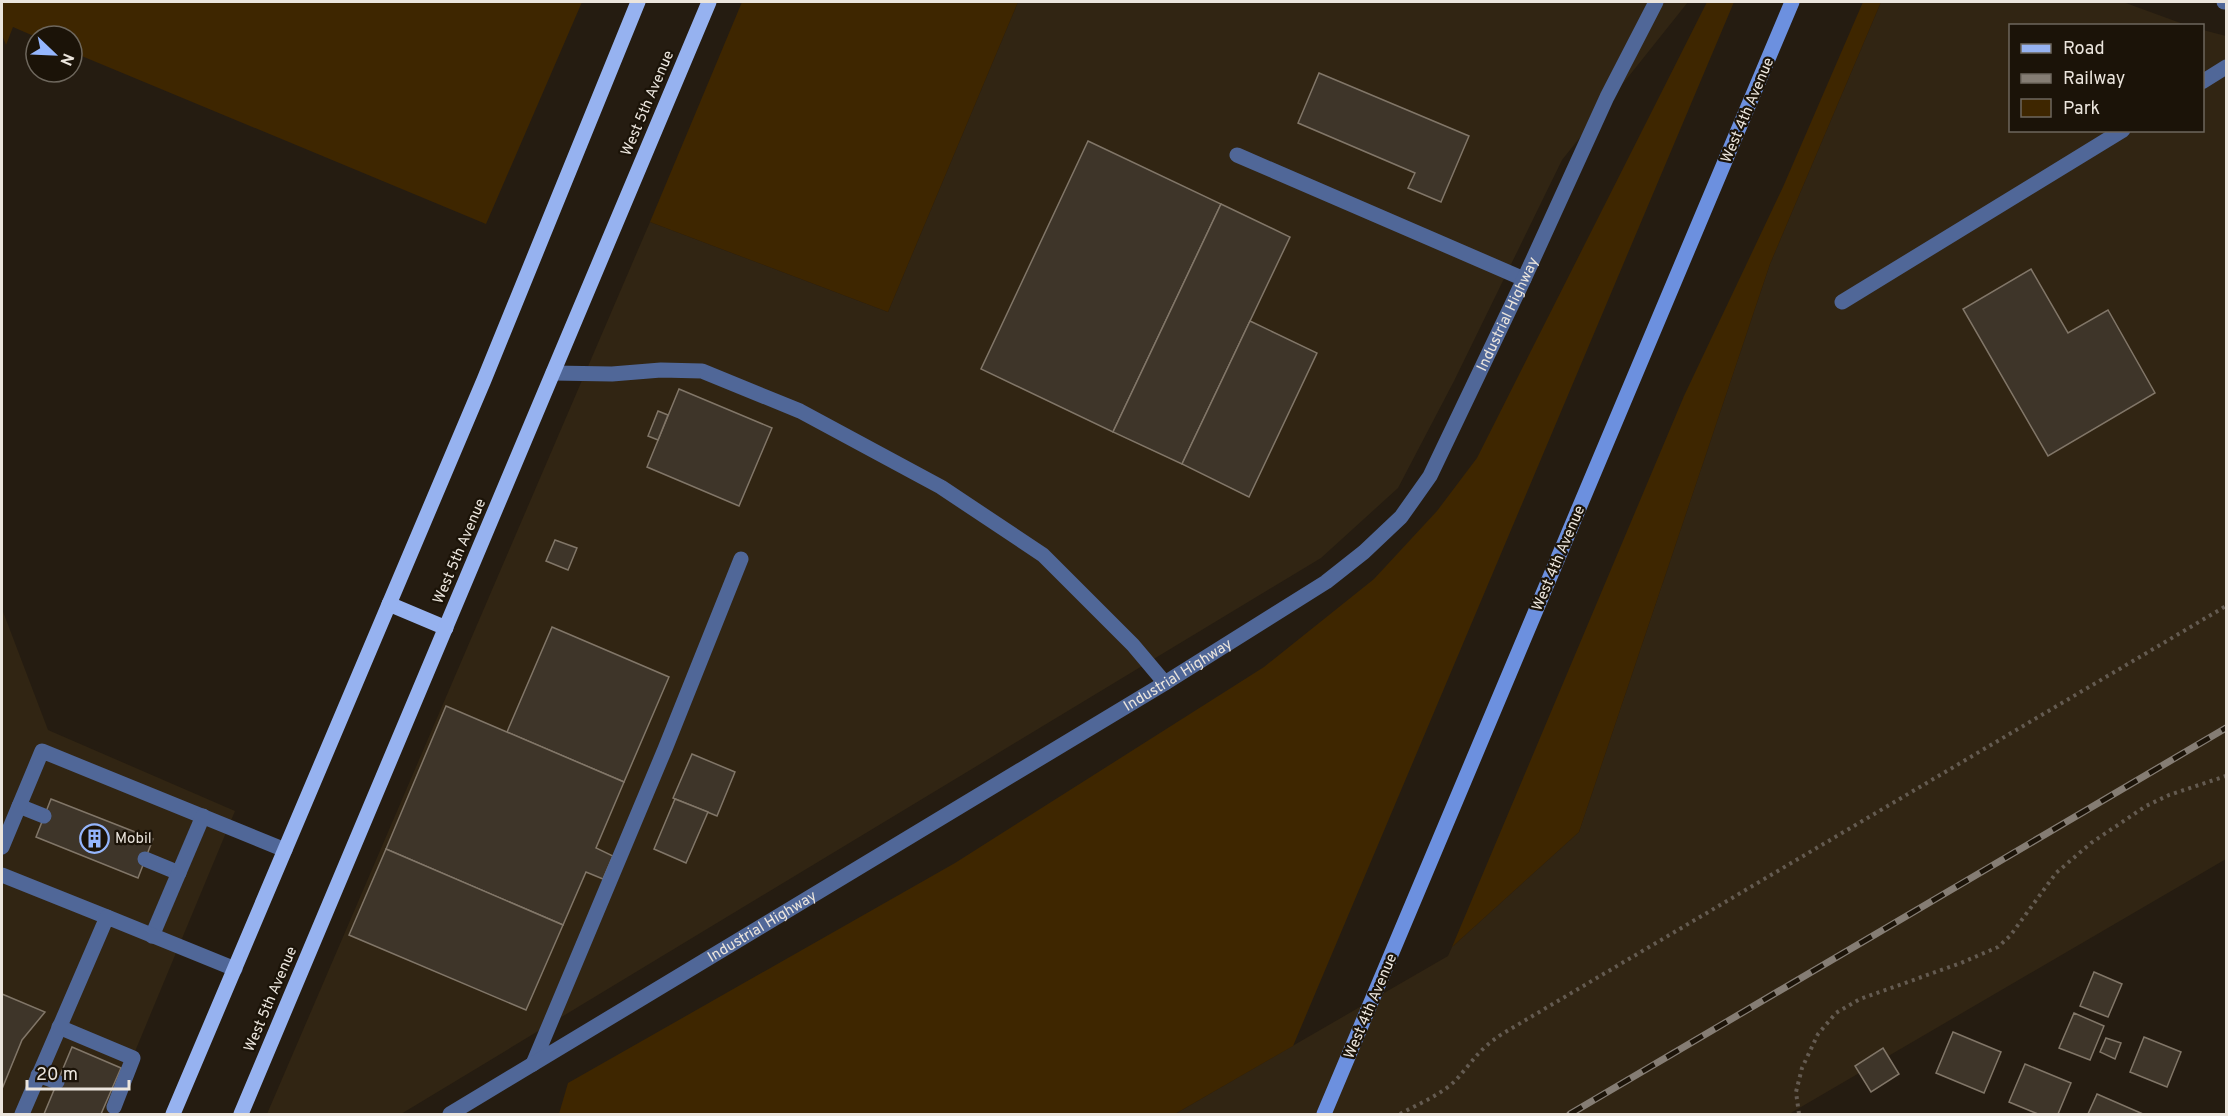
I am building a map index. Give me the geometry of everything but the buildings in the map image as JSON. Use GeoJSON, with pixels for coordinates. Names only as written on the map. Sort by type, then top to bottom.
{"type":"FeatureCollection","features":[{"type":"Feature","properties":{"kind":"main road"},"geometry":{"type":"LineString","coordinates":[[173,1114],[484,380],[638,2]]}},
{"type":"Feature","properties":{"kind":"main road","name":"West 5th Avenue"},"geometry":{"type":"LineString","coordinates":[[241,1114],[709,2]]}},
{"type":"Feature","properties":{"kind":"main road","name":"West 4th Avenue"},"geometry":{"type":"LineString","coordinates":[[1324,1114],[1792,2]]}},
{"type":"Feature","properties":{"kind":"main road"},"geometry":{"type":"LineString","coordinates":[[389,604],[446,628]]}},
{"type":"Feature","properties":{"kind":"street","name":"Industrial Highway"},"geometry":{"type":"LineString","coordinates":[[450,1114],[1165,683],[1326,582],[1364,552],[1401,517],[1430,476],[1524,279],[1607,97],[1656,2]]}},
{"type":"Feature","properties":{"kind":"street"},"geometry":{"type":"LineString","coordinates":[[2204,81],[2226,68]]}},
{"type":"Feature","properties":{"kind":"street"},"geometry":{"type":"LineString","coordinates":[[1842,302],[2120,132]]}},
{"type":"Feature","properties":{"kind":"street"},"geometry":{"type":"LineString","coordinates":[[1238,155],[1524,279]]}},
{"type":"Feature","properties":{"kind":"street"},"geometry":{"type":"LineString","coordinates":[[553,373],[702,371],[800,411],[941,488],[1043,555],[1133,645],[1165,683]]}},
{"type":"Feature","properties":{"kind":"street"},"geometry":{"type":"LineString","coordinates":[[533,1064],[741,559]]}},
{"type":"Feature","properties":{"kind":"street"},"geometry":{"type":"LineString","coordinates":[[2,847],[42,751],[285,850]]}},
{"type":"Feature","properties":{"kind":"street"},"geometry":{"type":"LineString","coordinates":[[19,807],[44,816]]}},
{"type":"Feature","properties":{"kind":"street"},"geometry":{"type":"LineString","coordinates":[[152,936],[203,816]]}},
{"type":"Feature","properties":{"kind":"street"},"geometry":{"type":"LineString","coordinates":[[145,859],[179,873]]}},
{"type":"Feature","properties":{"kind":"street"},"geometry":{"type":"LineString","coordinates":[[2,874],[235,969]]}},
{"type":"Feature","properties":{"kind":"street"},"geometry":{"type":"LineString","coordinates":[[22,1114],[107,917]]}},
{"type":"Feature","properties":{"kind":"street"},"geometry":{"type":"LineString","coordinates":[[59,1027],[133,1058],[111,1108]]}},
{"type":"Feature","properties":{"kind":"street"},"geometry":{"type":"LineString","coordinates":[[38,1076],[57,1082]]}},
{"type":"Feature","properties":{"kind":"path"},"geometry":{"type":"LineString","coordinates":[[1400,1114],[1441,1092],[1455,1081],[1484,1045],[2226,606]]}},
{"type":"Feature","properties":{"kind":"path"},"geometry":{"type":"LineString","coordinates":[[1799,1114],[1796,1092],[1802,1068],[1818,1034],[1836,1013],[1860,999],[1961,963],[1998,947],[2010,936],[2056,873],[2091,843],[2146,806],[2169,795],[2226,776]]}},
{"type":"Feature","properties":{"kind":"shaded area"},"geometry":{"type":"Polygon","coordinates":[[[1018,2],[1688,2],[1562,160],[1454,381],[1398,488],[1321,558],[401,1114],[267,1114],[650,222],[888,312],[1018,2]]]}},
{"type":"Feature","properties":{"kind":"shaded area"},"geometry":{"type":"Polygon","coordinates":[[[1881,2],[2123,2],[2183,24],[2009,24],[2009,132],[2204,132],[2204,30],[2226,36],[2226,859],[1789,1114],[1175,1114],[1448,956],[1452,947],[1579,832],[1770,264],[1881,2]]]}},
{"type":"Feature","properties":{"kind":"shaded area"},"geometry":{"type":"Polygon","coordinates":[[[2,609],[48,730],[235,811],[109,1114],[2,1114],[2,609]]]}},
{"type":"Feature","properties":{"kind":"green space"},"geometry":{"type":"Polygon","coordinates":[[[2,2],[582,2],[486,224],[84,57],[84,24],[24,24],[24,32],[13,27],[6,45],[2,35],[2,2]]]}},
{"type":"Feature","properties":{"kind":"green space"},"geometry":{"type":"Polygon","coordinates":[[[742,2],[1018,2],[888,312],[650,222],[742,2]]]}},
{"type":"Feature","properties":{"kind":"green space"},"geometry":{"type":"Polygon","coordinates":[[[1707,2],[1734,2],[1293,1046],[1175,1114],[559,1114],[568,1083],[955,863],[1264,667],[1374,579],[1437,511],[1477,458],[1707,2]]]}},
{"type":"Feature","properties":{"kind":"green space"},"geometry":{"type":"Polygon","coordinates":[[[1863,2],[1881,2],[1770,264],[1579,832],[1452,947],[1684,396],[1783,187],[1863,2]]]}},
{"type":"Feature","properties":{"kind":"railway"},"geometry":{"type":"LineString","coordinates":[[1570,1114],[2226,728]]}},
{"type":"Feature","properties":{"kind":"place","name":"Mobil"},"geometry":{"type":"Point","coordinates":[94,838]}}]}
